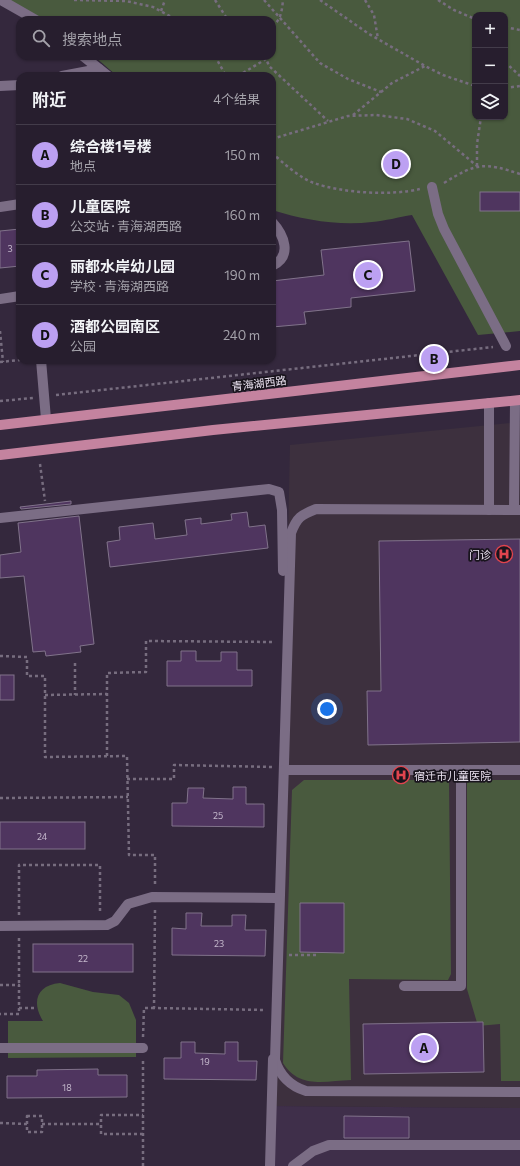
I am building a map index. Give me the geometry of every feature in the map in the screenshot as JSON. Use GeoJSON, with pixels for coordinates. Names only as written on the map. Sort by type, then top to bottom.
{"type":"FeatureCollection","features":[{"type":"Feature","properties":{"kind":"main road","name":"青海湖西路"},"geometry":{"type":"LineString","coordinates":[[0,425],[520,365]]}},
{"type":"Feature","properties":{"kind":"main road"},"geometry":{"type":"LineString","coordinates":[[0,455],[213,430],[518,400]]}},
{"type":"Feature","properties":{"kind":"street"},"geometry":{"type":"LineString","coordinates":[[0,0],[29,16]]}},
{"type":"Feature","properties":{"kind":"street"},"geometry":{"type":"LineString","coordinates":[[89,60],[104,72]]}},
{"type":"Feature","properties":{"kind":"street"},"geometry":{"type":"LineString","coordinates":[[80,72],[99,68]]}},
{"type":"Feature","properties":{"kind":"street"},"geometry":{"type":"LineString","coordinates":[[0,86],[16,85]]}},
{"type":"Feature","properties":{"kind":"street"},"geometry":{"type":"LineString","coordinates":[[432,186],[438,214],[444,229],[506,346]]}},
{"type":"Feature","properties":{"kind":"street"},"geometry":{"type":"LineString","coordinates":[[0,207],[16,205]]}},
{"type":"Feature","properties":{"kind":"street"},"geometry":{"type":"LineString","coordinates":[[276,227],[284,238],[284,252],[279,263],[276,264]]}},
{"type":"Feature","properties":{"kind":"street"},"geometry":{"type":"LineString","coordinates":[[0,298],[16,296]]}},
{"type":"Feature","properties":{"kind":"street"},"geometry":{"type":"LineString","coordinates":[[41,364],[46,419]]}},
{"type":"Feature","properties":{"kind":"street"},"geometry":{"type":"LineString","coordinates":[[270,1166],[276,898],[291,533],[294,524],[300,516],[316,509],[517,510],[518,400]]}},
{"type":"Feature","properties":{"kind":"street"},"geometry":{"type":"LineString","coordinates":[[489,403],[489,510]]}},
{"type":"Feature","properties":{"kind":"street"},"geometry":{"type":"LineString","coordinates":[[0,518],[269,489],[279,492],[282,510],[284,560],[279,954],[275,1060],[283,1077],[300,1089],[306,1091],[520,1092]]}},
{"type":"Feature","properties":{"kind":"street"},"geometry":{"type":"LineString","coordinates":[[282,768],[520,770]]}},
{"type":"Feature","properties":{"kind":"street"},"geometry":{"type":"LineString","coordinates":[[404,986],[461,986],[461,770]]}},
{"type":"Feature","properties":{"kind":"street"},"geometry":{"type":"LineString","coordinates":[[0,926],[106,924],[115,921],[128,904],[140,899],[155,896],[276,898]]}},
{"type":"Feature","properties":{"kind":"street"},"geometry":{"type":"LineString","coordinates":[[0,1048],[143,1048]]}},
{"type":"Feature","properties":{"kind":"street"},"geometry":{"type":"LineString","coordinates":[[293,1166],[314,1150],[329,1145],[520,1145]]}},
{"type":"Feature","properties":{"kind":"path"},"geometry":{"type":"LineString","coordinates":[[74,0],[126,1],[153,7],[170,16]]}},
{"type":"Feature","properties":{"kind":"path"},"geometry":{"type":"LineString","coordinates":[[161,11],[165,0]]}},
{"type":"Feature","properties":{"kind":"path"},"geometry":{"type":"LineString","coordinates":[[215,0],[225,16]]}},
{"type":"Feature","properties":{"kind":"path"},"geometry":{"type":"LineString","coordinates":[[264,0],[320,63],[348,79],[380,92]]}},
{"type":"Feature","properties":{"kind":"path"},"geometry":{"type":"LineString","coordinates":[[276,24],[280,17],[283,0]]}},
{"type":"Feature","properties":{"kind":"path"},"geometry":{"type":"LineString","coordinates":[[320,0],[378,40],[443,76],[472,85]]}},
{"type":"Feature","properties":{"kind":"path"},"geometry":{"type":"LineString","coordinates":[[365,0],[374,15],[378,40]]}},
{"type":"Feature","properties":{"kind":"path"},"geometry":{"type":"LineString","coordinates":[[438,0],[454,10],[472,18]]}},
{"type":"Feature","properties":{"kind":"path"},"geometry":{"type":"LineString","coordinates":[[508,28],[520,30]]}},
{"type":"Feature","properties":{"kind":"path"},"geometry":{"type":"LineString","coordinates":[[216,60],[224,72]]}},
{"type":"Feature","properties":{"kind":"path"},"geometry":{"type":"LineString","coordinates":[[244,72],[263,60]]}},
{"type":"Feature","properties":{"kind":"path"},"geometry":{"type":"LineString","coordinates":[[267,60],[269,66],[275,72]]}},
{"type":"Feature","properties":{"kind":"path"},"geometry":{"type":"LineString","coordinates":[[508,65],[520,76]]}},
{"type":"Feature","properties":{"kind":"path"},"geometry":{"type":"LineString","coordinates":[[352,115],[392,83],[425,66]]}},
{"type":"Feature","properties":{"kind":"path"},"geometry":{"type":"LineString","coordinates":[[276,73],[328,122]]}},
{"type":"Feature","properties":{"kind":"path"},"geometry":{"type":"LineString","coordinates":[[508,88],[520,86]]}},
{"type":"Feature","properties":{"kind":"path"},"geometry":{"type":"LineString","coordinates":[[276,138],[352,115],[376,114],[407,119],[435,132],[477,166]]}},
{"type":"Feature","properties":{"kind":"path"},"geometry":{"type":"LineString","coordinates":[[477,166],[477,144],[480,120]]}},
{"type":"Feature","properties":{"kind":"path"},"geometry":{"type":"LineString","coordinates":[[276,157],[313,183],[342,190],[404,191],[443,184],[477,166],[499,167],[520,174]]}},
{"type":"Feature","properties":{"kind":"path"},"geometry":{"type":"LineString","coordinates":[[0,331],[2,362],[16,360]]}},
{"type":"Feature","properties":{"kind":"path"},"geometry":{"type":"LineString","coordinates":[[0,401],[506,346]]}},
{"type":"Feature","properties":{"kind":"path"},"geometry":{"type":"LineString","coordinates":[[40,464],[46,513]]}},
{"type":"Feature","properties":{"kind":"path"},"geometry":{"type":"LineString","coordinates":[[107,756],[107,673],[146,672],[146,641],[282,642]]}},
{"type":"Feature","properties":{"kind":"path"},"geometry":{"type":"LineString","coordinates":[[0,656],[27,657],[27,676],[46,676],[46,757],[127,756],[129,855],[155,855],[154,1008]]}},
{"type":"Feature","properties":{"kind":"path"},"geometry":{"type":"LineString","coordinates":[[75,663],[76,695]]}},
{"type":"Feature","properties":{"kind":"path"},"geometry":{"type":"LineString","coordinates":[[46,695],[107,694]]}},
{"type":"Feature","properties":{"kind":"path"},"geometry":{"type":"LineString","coordinates":[[127,779],[174,779],[174,765],[282,768]]}},
{"type":"Feature","properties":{"kind":"path"},"geometry":{"type":"LineString","coordinates":[[0,798],[128,796]]}},
{"type":"Feature","properties":{"kind":"path"},"geometry":{"type":"LineString","coordinates":[[0,1014],[19,1014],[19,865],[100,865],[100,924]]}},
{"type":"Feature","properties":{"kind":"path"},"geometry":{"type":"LineString","coordinates":[[279,954],[319,955]]}},
{"type":"Feature","properties":{"kind":"path"},"geometry":{"type":"LineString","coordinates":[[0,985],[19,985]]}},
{"type":"Feature","properties":{"kind":"path"},"geometry":{"type":"LineString","coordinates":[[19,1008],[37,1008]]}},
{"type":"Feature","properties":{"kind":"path"},"geometry":{"type":"LineString","coordinates":[[143,1166],[144,1008],[274,1011]]}},
{"type":"Feature","properties":{"kind":"path"},"geometry":{"type":"LineString","coordinates":[[143,1114],[101,1115],[101,1134],[143,1134]]}},
{"type":"Feature","properties":{"kind":"path"},"geometry":{"type":"LineString","coordinates":[[28,1116],[42,1116],[42,1124],[42,1132],[28,1132],[28,1116]]}},
{"type":"Feature","properties":{"kind":"path"},"geometry":{"type":"LineString","coordinates":[[0,1123],[28,1124]]}},
{"type":"Feature","properties":{"kind":"path"},"geometry":{"type":"LineString","coordinates":[[42,1124],[101,1124]]}},
{"type":"Feature","properties":{"kind":"shaded area","name":"宿迁市儿童医院"},"geometry":{"type":"Polygon","coordinates":[[[520,422],[520,1108],[276,1106],[290,445],[520,422]]]}},
{"type":"Feature","properties":{"kind":"shaded area"},"geometry":{"type":"Polygon","coordinates":[[[276,1106],[520,1108],[520,1166],[274,1166],[276,1106]]]}},
{"type":"Feature","properties":{"kind":"green space"},"geometry":{"type":"Polygon","coordinates":[[[9,0],[520,0],[520,331],[478,335],[412,215],[360,223],[334,223],[296,217],[276,211],[276,72],[112,72],[99,60],[276,60],[276,16],[37,16],[9,0]]]}},
{"type":"Feature","properties":{"kind":"green space"},"geometry":{"type":"Polygon","coordinates":[[[304,780],[449,780],[451,974],[448,980],[349,979],[351,1080],[313,1082],[305,1080],[297,1077],[289,1071],[283,1063],[292,790],[304,780]]]}},
{"type":"Feature","properties":{"kind":"green space"},"geometry":{"type":"Polygon","coordinates":[[[467,780],[520,780],[520,1081],[501,1081],[500,1024],[478,1026],[467,989],[467,780]]]}},
{"type":"Feature","properties":{"kind":"green space"},"geometry":{"type":"Polygon","coordinates":[[[60,983],[93,992],[119,995],[129,1003],[136,1020],[136,1057],[8,1058],[8,1021],[43,1021],[37,1007],[38,996],[46,987],[52,984],[60,983]]]}},
{"type":"Feature","properties":{"kind":"building"},"geometry":{"type":"Polygon","coordinates":[[[480,192],[520,192],[520,211],[480,211],[480,192]]]}},
{"type":"Feature","properties":{"kind":"building"},"geometry":{"type":"Polygon","coordinates":[[[16,229],[16,266],[0,268],[0,231],[16,229]]]}},
{"type":"Feature","properties":{"kind":"building"},"geometry":{"type":"Polygon","coordinates":[[[409,241],[415,291],[351,298],[351,307],[304,312],[306,324],[276,327],[276,281],[324,275],[321,250],[409,241]]]}},
{"type":"Feature","properties":{"kind":"building"},"geometry":{"type":"Polygon","coordinates":[[[71,501],[71,504],[21,509],[20,507],[71,501]]]}},
{"type":"Feature","properties":{"kind":"building"},"geometry":{"type":"Polygon","coordinates":[[[247,512],[249,527],[265,525],[268,548],[110,567],[107,542],[120,540],[119,527],[153,523],[155,539],[187,535],[185,520],[201,518],[201,524],[232,520],[231,514],[247,512]]]}},
{"type":"Feature","properties":{"kind":"building"},"geometry":{"type":"Polygon","coordinates":[[[79,516],[94,644],[80,646],[81,652],[46,656],[45,651],[33,652],[24,576],[0,578],[0,555],[21,552],[18,523],[79,516]]]}},
{"type":"Feature","properties":{"kind":"building"},"geometry":{"type":"Polygon","coordinates":[[[520,539],[520,742],[368,745],[367,691],[381,691],[379,541],[520,539]]]}},
{"type":"Feature","properties":{"kind":"building"},"geometry":{"type":"Polygon","coordinates":[[[181,651],[196,651],[196,661],[221,661],[221,652],[237,652],[237,670],[252,670],[252,686],[167,686],[167,661],[181,661],[181,651]]]}},
{"type":"Feature","properties":{"kind":"building"},"geometry":{"type":"Polygon","coordinates":[[[0,675],[14,675],[14,700],[0,700],[0,675]]]}},
{"type":"Feature","properties":{"kind":"building"},"geometry":{"type":"Polygon","coordinates":[[[233,787],[246,787],[246,804],[264,804],[264,827],[172,826],[172,803],[187,803],[188,788],[204,788],[203,798],[233,799],[233,787]]]}},
{"type":"Feature","properties":{"kind":"building"},"geometry":{"type":"Polygon","coordinates":[[[0,822],[85,822],[85,849],[0,849],[0,822]]]}},
{"type":"Feature","properties":{"kind":"building"},"geometry":{"type":"Polygon","coordinates":[[[300,903],[344,903],[344,953],[300,952],[300,903]]]}},
{"type":"Feature","properties":{"kind":"building"},"geometry":{"type":"Polygon","coordinates":[[[186,913],[202,913],[201,926],[232,926],[232,915],[246,915],[245,930],[266,930],[265,956],[172,955],[172,928],[186,929],[186,913]]]}},
{"type":"Feature","properties":{"kind":"building"},"geometry":{"type":"Polygon","coordinates":[[[33,944],[133,944],[133,972],[33,972],[33,944]]]}},
{"type":"Feature","properties":{"kind":"building"},"geometry":{"type":"Polygon","coordinates":[[[483,1022],[484,1072],[364,1074],[363,1024],[483,1022]]]}},
{"type":"Feature","properties":{"kind":"building"},"geometry":{"type":"Polygon","coordinates":[[[181,1042],[195,1042],[195,1053],[225,1054],[225,1042],[238,1042],[238,1061],[257,1061],[256,1080],[164,1079],[164,1058],[181,1058],[181,1042]]]}},
{"type":"Feature","properties":{"kind":"building"},"geometry":{"type":"Polygon","coordinates":[[[98,1069],[98,1075],[127,1075],[127,1097],[7,1098],[7,1076],[37,1076],[37,1070],[98,1069]]]}},
{"type":"Feature","properties":{"kind":"building"},"geometry":{"type":"Polygon","coordinates":[[[344,1116],[409,1117],[409,1138],[344,1138],[344,1116]]]}},
{"type":"Feature","properties":{"kind":"place","name":"酒都公园南区"},"geometry":{"type":"Point","coordinates":[396,164]}},
{"type":"Feature","properties":{"kind":"place","name":"丽都水岸幼儿园"},"geometry":{"type":"Point","coordinates":[368,275]}},
{"type":"Feature","properties":{"kind":"place","name":"儿童医院"},"geometry":{"type":"Point","coordinates":[434,359]}},
{"type":"Feature","properties":{"kind":"place","name":"门诊"},"geometry":{"type":"Point","coordinates":[504,554]}},
{"type":"Feature","properties":{"kind":"place","name":"宿迁市儿童医院"},"geometry":{"type":"Point","coordinates":[401,775]}},
{"type":"Feature","properties":{"kind":"place","name":"综合楼1号楼"},"geometry":{"type":"Point","coordinates":[424,1048]}}]}
